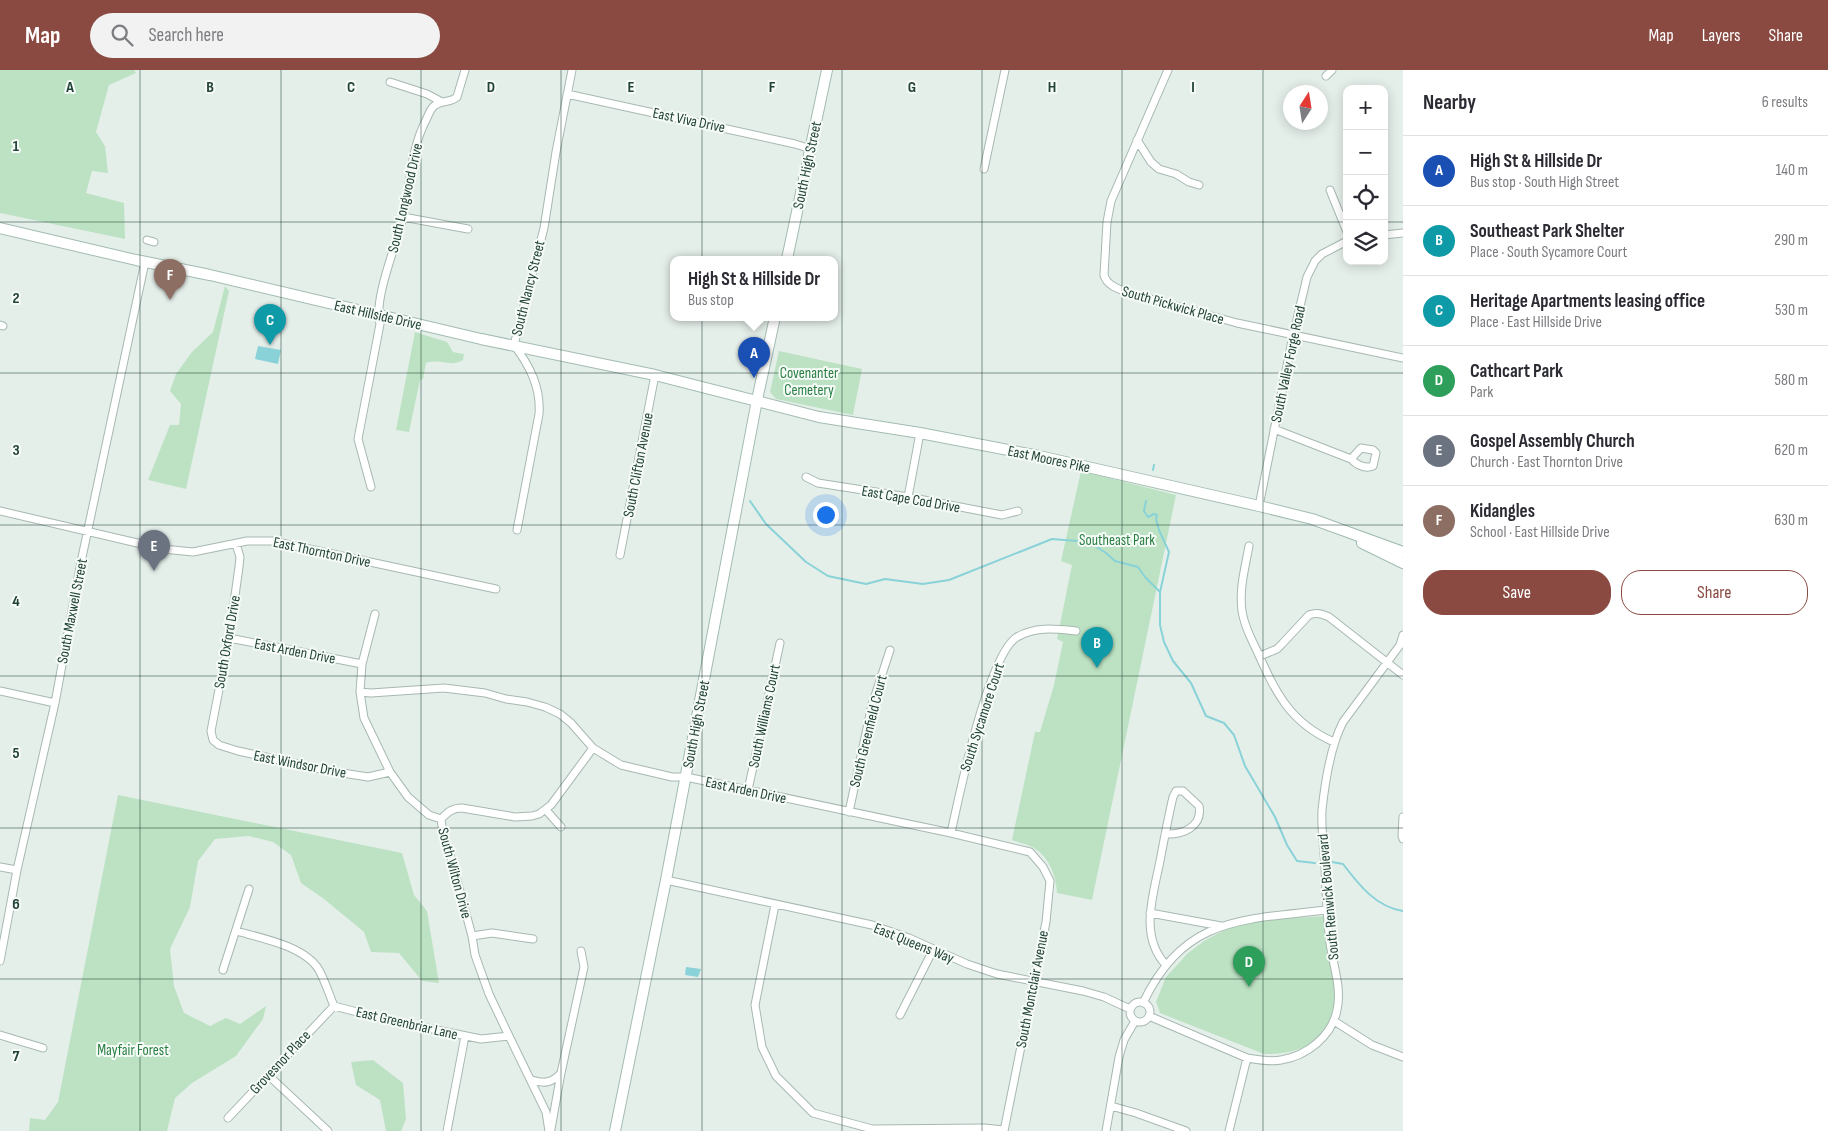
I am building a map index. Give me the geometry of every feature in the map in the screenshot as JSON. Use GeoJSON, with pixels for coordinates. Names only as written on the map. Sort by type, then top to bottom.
{"type":"FeatureCollection","features":[{"type":"Feature","properties":{"kind":"main road","name":"South High Street"},"geometry":{"type":"LineString","coordinates":[[788,256],[828,70]]}},
{"type":"Feature","properties":{"kind":"main road","name":"East Hillside Drive"},"geometry":{"type":"LineString","coordinates":[[0,228],[378,315],[655,375],[757,400]]}},
{"type":"Feature","properties":{"kind":"main road","name":"South High Street"},"geometry":{"type":"LineString","coordinates":[[615,1131],[666,880],[757,400],[774,321]]}},
{"type":"Feature","properties":{"kind":"main road","name":"East Moores Pike"},"geometry":{"type":"LineString","coordinates":[[757,400],[786,410],[819,417],[920,433],[1039,456],[1260,506],[1312,519],[1403,552]]}},
{"type":"Feature","properties":{"kind":"main road","name":"East Moores Pike"},"geometry":{"type":"LineString","coordinates":[[1338,529],[1374,550],[1403,562]]}},
{"type":"Feature","properties":{"kind":"street","name":"South Longwood Drive"},"geometry":{"type":"LineString","coordinates":[[371,487],[358,439],[380,324],[378,315],[381,295],[403,217],[418,137],[433,107],[442,102],[454,100],[457,97],[465,70]]}},
{"type":"Feature","properties":{"kind":"street","name":"South Nancy Street"},"geometry":{"type":"LineString","coordinates":[[517,530],[540,414],[540,399],[537,384],[514,345],[544,228],[572,70]]}},
{"type":"Feature","properties":{"kind":"street"},"geometry":{"type":"LineString","coordinates":[[984,169],[1005,70]]}},
{"type":"Feature","properties":{"kind":"street","name":"South Pickwick Place"},"geometry":{"type":"LineString","coordinates":[[1168,70],[1119,179],[1108,210],[1104,275],[1106,281],[1118,289],[1237,323],[1403,358]]}},
{"type":"Feature","properties":{"kind":"street"},"geometry":{"type":"LineString","coordinates":[[390,82],[427,94],[442,102]]}},
{"type":"Feature","properties":{"kind":"street","name":"East Viva Drive"},"geometry":{"type":"LineString","coordinates":[[568,94],[811,149]]}},
{"type":"Feature","properties":{"kind":"street"},"geometry":{"type":"LineString","coordinates":[[1137,140],[1151,162],[1159,169],[1176,174],[1189,182],[1199,185]]}},
{"type":"Feature","properties":{"kind":"street"},"geometry":{"type":"LineString","coordinates":[[1330,190],[1343,222]]}},
{"type":"Feature","properties":{"kind":"street"},"geometry":{"type":"LineString","coordinates":[[403,217],[468,229]]}},
{"type":"Feature","properties":{"kind":"street"},"geometry":{"type":"LineString","coordinates":[[1388,234],[1403,232]]}},
{"type":"Feature","properties":{"kind":"street","name":"South Valley Forge Road"},"geometry":{"type":"LineString","coordinates":[[1260,506],[1274,429],[1305,286],[1312,265],[1327,251],[1343,243]]}},
{"type":"Feature","properties":{"kind":"street","name":"South Maxwell Street"},"geometry":{"type":"LineString","coordinates":[[0,961],[17,870],[55,703],[87,531],[145,262]]}},
{"type":"Feature","properties":{"kind":"street","name":"South Clifton Avenue"},"geometry":{"type":"LineString","coordinates":[[620,555],[655,375]]}},
{"type":"Feature","properties":{"kind":"street"},"geometry":{"type":"LineString","coordinates":[[1274,429],[1351,459]]}},
{"type":"Feature","properties":{"kind":"street"},"geometry":{"type":"LineString","coordinates":[[908,497],[920,433]]}},
{"type":"Feature","properties":{"kind":"street","name":"East Cape Cod Drive"},"geometry":{"type":"LineString","coordinates":[[806,477],[818,483],[908,497],[1002,515],[1018,511]]}},
{"type":"Feature","properties":{"kind":"street","name":"East Thornton Drive"},"geometry":{"type":"LineString","coordinates":[[0,511],[163,550],[193,552],[258,540],[272,541],[496,589]]}},
{"type":"Feature","properties":{"kind":"street","name":"South Oxford Drive"},"geometry":{"type":"LineString","coordinates":[[213,740],[211,731],[239,567],[240,557],[236,544]]}},
{"type":"Feature","properties":{"kind":"street"},"geometry":{"type":"LineString","coordinates":[[1249,546],[1242,587],[1242,611],[1248,630],[1272,685],[1288,710],[1320,736],[1334,742]]}},
{"type":"Feature","properties":{"kind":"street"},"geometry":{"type":"LineString","coordinates":[[1260,656],[1277,649],[1304,620],[1315,613],[1329,618],[1403,675]]}},
{"type":"Feature","properties":{"kind":"street","name":"South Wilton Drive"},"geometry":{"type":"LineString","coordinates":[[375,614],[362,664],[360,692],[364,718],[390,772],[408,797],[429,815],[441,819],[443,833],[472,936],[475,955],[489,994],[509,1036]]}},
{"type":"Feature","properties":{"kind":"street","name":"South Sycamore Court"},"geometry":{"type":"LineString","coordinates":[[951,833],[971,748],[991,683],[1005,649],[1016,638],[1033,630],[1076,630]]}},
{"type":"Feature","properties":{"kind":"street","name":"South Renwick Boulevard"},"geometry":{"type":"LineString","coordinates":[[1149,1016],[1247,1058],[1264,1061],[1282,1060],[1302,1053],[1316,1045],[1334,1020],[1339,997],[1331,954],[1326,910],[1322,812],[1334,742],[1342,722],[1401,644],[1403,635]]}},
{"type":"Feature","properties":{"kind":"street","name":"East Arden Drive"},"geometry":{"type":"LineString","coordinates":[[228,638],[362,664]]}},
{"type":"Feature","properties":{"kind":"street","name":"South Williams Court"},"geometry":{"type":"LineString","coordinates":[[748,790],[780,643]]}},
{"type":"Feature","properties":{"kind":"street","name":"South Greenfield Court"},"geometry":{"type":"LineString","coordinates":[[849,812],[872,705],[890,650]]}},
{"type":"Feature","properties":{"kind":"street","name":"East Arden Drive"},"geometry":{"type":"LineString","coordinates":[[360,692],[371,693],[444,688],[485,693],[527,702],[560,714],[571,723],[593,748],[621,765],[951,833],[1030,852]]}},
{"type":"Feature","properties":{"kind":"street"},"geometry":{"type":"LineString","coordinates":[[0,691],[55,703]]}},
{"type":"Feature","properties":{"kind":"street","name":"East Windsor Drive"},"geometry":{"type":"LineString","coordinates":[[213,740],[219,745],[238,751],[368,777],[390,772]]}},
{"type":"Feature","properties":{"kind":"street"},"geometry":{"type":"LineString","coordinates":[[441,819],[448,811],[455,808],[515,817],[532,816],[546,810],[593,748]]}},
{"type":"Feature","properties":{"kind":"street"},"geometry":{"type":"LineString","coordinates":[[1165,834],[1183,833],[1198,820],[1199,806],[1183,791],[1176,792],[1173,797],[1165,834],[1150,913],[1154,948],[1166,965]]}},
{"type":"Feature","properties":{"kind":"street"},"geometry":{"type":"LineString","coordinates":[[546,810],[561,827]]}},
{"type":"Feature","properties":{"kind":"street"},"geometry":{"type":"LineString","coordinates":[[1403,817],[1403,839]]}},
{"type":"Feature","properties":{"kind":"street","name":"South Montclair Avenue"},"geometry":{"type":"LineString","coordinates":[[1004,1131],[1046,922],[1050,882],[1043,867],[1030,852]]}},
{"type":"Feature","properties":{"kind":"street"},"geometry":{"type":"LineString","coordinates":[[0,867],[17,870]]}},
{"type":"Feature","properties":{"kind":"street","name":"East Queens Way"},"geometry":{"type":"LineString","coordinates":[[666,880],[872,925],[909,938],[967,964],[997,974],[1083,991],[1104,997],[1130,1009]]}},
{"type":"Feature","properties":{"kind":"street"},"geometry":{"type":"LineString","coordinates":[[223,970],[249,889]]}},
{"type":"Feature","properties":{"kind":"street"},"geometry":{"type":"LineString","coordinates":[[775,905],[755,1005],[762,1048],[776,1076],[813,1113],[872,1130],[984,1128],[1004,1131]]}},
{"type":"Feature","properties":{"kind":"street"},"geometry":{"type":"LineString","coordinates":[[1143,1004],[1166,965],[1188,944],[1201,936],[1221,926],[1242,920],[1326,910]]}},
{"type":"Feature","properties":{"kind":"street"},"geometry":{"type":"LineString","coordinates":[[1150,913],[1221,926]]}},
{"type":"Feature","properties":{"kind":"street"},"geometry":{"type":"LineString","coordinates":[[1192,922],[1201,936]]}},
{"type":"Feature","properties":{"kind":"street"},"geometry":{"type":"LineString","coordinates":[[236,931],[280,944],[306,956],[319,969],[334,1006]]}},
{"type":"Feature","properties":{"kind":"street"},"geometry":{"type":"LineString","coordinates":[[472,936],[492,933],[533,939]]}},
{"type":"Feature","properties":{"kind":"street"},"geometry":{"type":"LineString","coordinates":[[900,1015],[933,950]]}},
{"type":"Feature","properties":{"kind":"street"},"geometry":{"type":"LineString","coordinates":[[550,1131],[584,967],[581,951]]}},
{"type":"Feature","properties":{"kind":"street"},"geometry":{"type":"LineString","coordinates":[[1137,1003],[1143,1004],[1149,1010],[1149,1016],[1141,1022],[1135,1021],[1130,1016],[1130,1009],[1137,1003]]}},
{"type":"Feature","properties":{"kind":"street","name":"East Greenbriar Lane"},"geometry":{"type":"LineString","coordinates":[[334,1006],[481,1039],[509,1036]]}},
{"type":"Feature","properties":{"kind":"street","name":"Grovesnor Place"},"geometry":{"type":"LineString","coordinates":[[228,1118],[334,1006]]}},
{"type":"Feature","properties":{"kind":"street"},"geometry":{"type":"LineString","coordinates":[[1334,1020],[1372,1045],[1403,1057]]}},
{"type":"Feature","properties":{"kind":"street"},"geometry":{"type":"LineString","coordinates":[[1106,1131],[1119,1057],[1124,1040],[1135,1021]]}},
{"type":"Feature","properties":{"kind":"street"},"geometry":{"type":"LineString","coordinates":[[0,1035],[43,1048]]}},
{"type":"Feature","properties":{"kind":"street"},"geometry":{"type":"LineString","coordinates":[[447,1131],[465,1036]]}},
{"type":"Feature","properties":{"kind":"street"},"geometry":{"type":"LineString","coordinates":[[509,1036],[546,1112],[550,1131]]}},
{"type":"Feature","properties":{"kind":"street"},"geometry":{"type":"LineString","coordinates":[[1229,1131],[1247,1058]]}},
{"type":"Feature","properties":{"kind":"street"},"geometry":{"type":"LineString","coordinates":[[532,1080],[541,1083],[554,1081],[561,1073]]}},
{"type":"Feature","properties":{"kind":"street"},"geometry":{"type":"LineString","coordinates":[[268,1075],[328,1131]]}},
{"type":"Feature","properties":{"kind":"street"},"geometry":{"type":"LineString","coordinates":[[1111,1106],[1186,1131]]}},
{"type":"Feature","properties":{"kind":"green space"},"geometry":{"type":"Polygon","coordinates":[[[0,70],[134,70],[136,73],[109,85],[96,132],[105,146],[108,173],[92,171],[86,193],[124,203],[125,239],[0,213],[0,70]]]}},
{"type":"Feature","properties":{"kind":"green space"},"geometry":{"type":"Polygon","coordinates":[[[225,286],[229,291],[186,489],[148,480],[170,425],[179,425],[181,404],[170,391],[176,374],[192,352],[213,332],[225,286]]]}},
{"type":"Feature","properties":{"kind":"green space"},"geometry":{"type":"Polygon","coordinates":[[[415,332],[447,342],[453,352],[464,354],[463,360],[454,363],[426,363],[423,379],[420,380],[409,432],[396,430],[415,332]]]}},
{"type":"Feature","properties":{"kind":"green space","name":"Covenanter Cemetery"},"geometry":{"type":"Polygon","coordinates":[[[779,351],[862,369],[853,415],[776,399],[770,392],[779,351]]]}},
{"type":"Feature","properties":{"kind":"green space","name":"Southeast Park"},"geometry":{"type":"Polygon","coordinates":[[[1081,471],[1176,495],[1092,900],[1057,893],[1054,874],[1040,852],[1012,840],[1035,732],[1040,732],[1054,685],[1063,642],[1057,639],[1072,565],[1061,561],[1081,471]]]}},
{"type":"Feature","properties":{"kind":"green space","name":"Mayfair Forest"},"geometry":{"type":"Polygon","coordinates":[[[118,795],[402,853],[414,895],[427,911],[439,983],[422,981],[399,953],[371,952],[364,932],[301,883],[291,855],[273,842],[249,836],[215,839],[198,861],[190,907],[170,949],[174,986],[184,1013],[210,1026],[226,1018],[240,1024],[266,1006],[263,1019],[236,1056],[192,1083],[175,1098],[167,1131],[29,1131],[30,1118],[45,1120],[58,1102],[118,795]]]}},
{"type":"Feature","properties":{"kind":"green space"},"geometry":{"type":"Polygon","coordinates":[[[1324,916],[1338,997],[1329,1023],[1314,1041],[1304,1047],[1279,1054],[1264,1054],[1160,1013],[1156,1002],[1166,977],[1187,954],[1204,941],[1226,929],[1260,920],[1324,916]]]}},
{"type":"Feature","properties":{"kind":"green space"},"geometry":{"type":"Polygon","coordinates":[[[373,1060],[403,1083],[406,1119],[401,1131],[386,1131],[380,1100],[356,1085],[351,1062],[373,1060]]]}},
{"type":"Feature","properties":{"kind":"water"},"geometry":{"type":"Polygon","coordinates":[[[258,346],[281,350],[278,364],[255,359],[258,346]]]}},
{"type":"Feature","properties":{"kind":"water"},"geometry":{"type":"Polygon","coordinates":[[[686,967],[701,969],[698,977],[685,975],[686,967]]]}},
{"type":"Feature","properties":{"kind":"waterway"},"geometry":{"type":"LineString","coordinates":[[1153,470],[1154,465]]}},
{"type":"Feature","properties":{"kind":"waterway"},"geometry":{"type":"LineString","coordinates":[[750,501],[766,524],[806,562],[828,576],[866,584],[885,579],[923,584],[949,580],[1052,539],[1089,542],[1115,561],[1138,567],[1160,592]]}},
{"type":"Feature","properties":{"kind":"waterway"},"geometry":{"type":"LineString","coordinates":[[1146,501],[1144,511],[1148,517],[1154,514],[1157,515],[1156,519],[1159,530],[1169,552],[1160,592],[1160,625],[1164,642],[1173,661],[1191,683],[1206,716],[1224,723],[1234,735],[1245,766],[1275,817],[1287,845],[1297,861],[1315,863]]}},
{"type":"Feature","properties":{"kind":"waterway"},"geometry":{"type":"LineString","coordinates":[[1332,862],[1343,864],[1355,880],[1376,900],[1393,909],[1403,911]]}},
{"type":"Feature","properties":{"kind":"place","name":"Kidangles"},"geometry":{"type":"Point","coordinates":[170,300]}},
{"type":"Feature","properties":{"kind":"place","name":"Heritage Apartments leasing office"},"geometry":{"type":"Point","coordinates":[270,345]}},
{"type":"Feature","properties":{"kind":"place","name":"High St & Hillside Dr"},"geometry":{"type":"Point","coordinates":[754,378]}},
{"type":"Feature","properties":{"kind":"place","name":"Gospel Assembly Church"},"geometry":{"type":"Point","coordinates":[154,571]}},
{"type":"Feature","properties":{"kind":"place","name":"Southeast Park Shelter"},"geometry":{"type":"Point","coordinates":[1097,668]}},
{"type":"Feature","properties":{"kind":"place","name":"Cathcart Park"},"geometry":{"type":"Point","coordinates":[1249,987]}}]}
